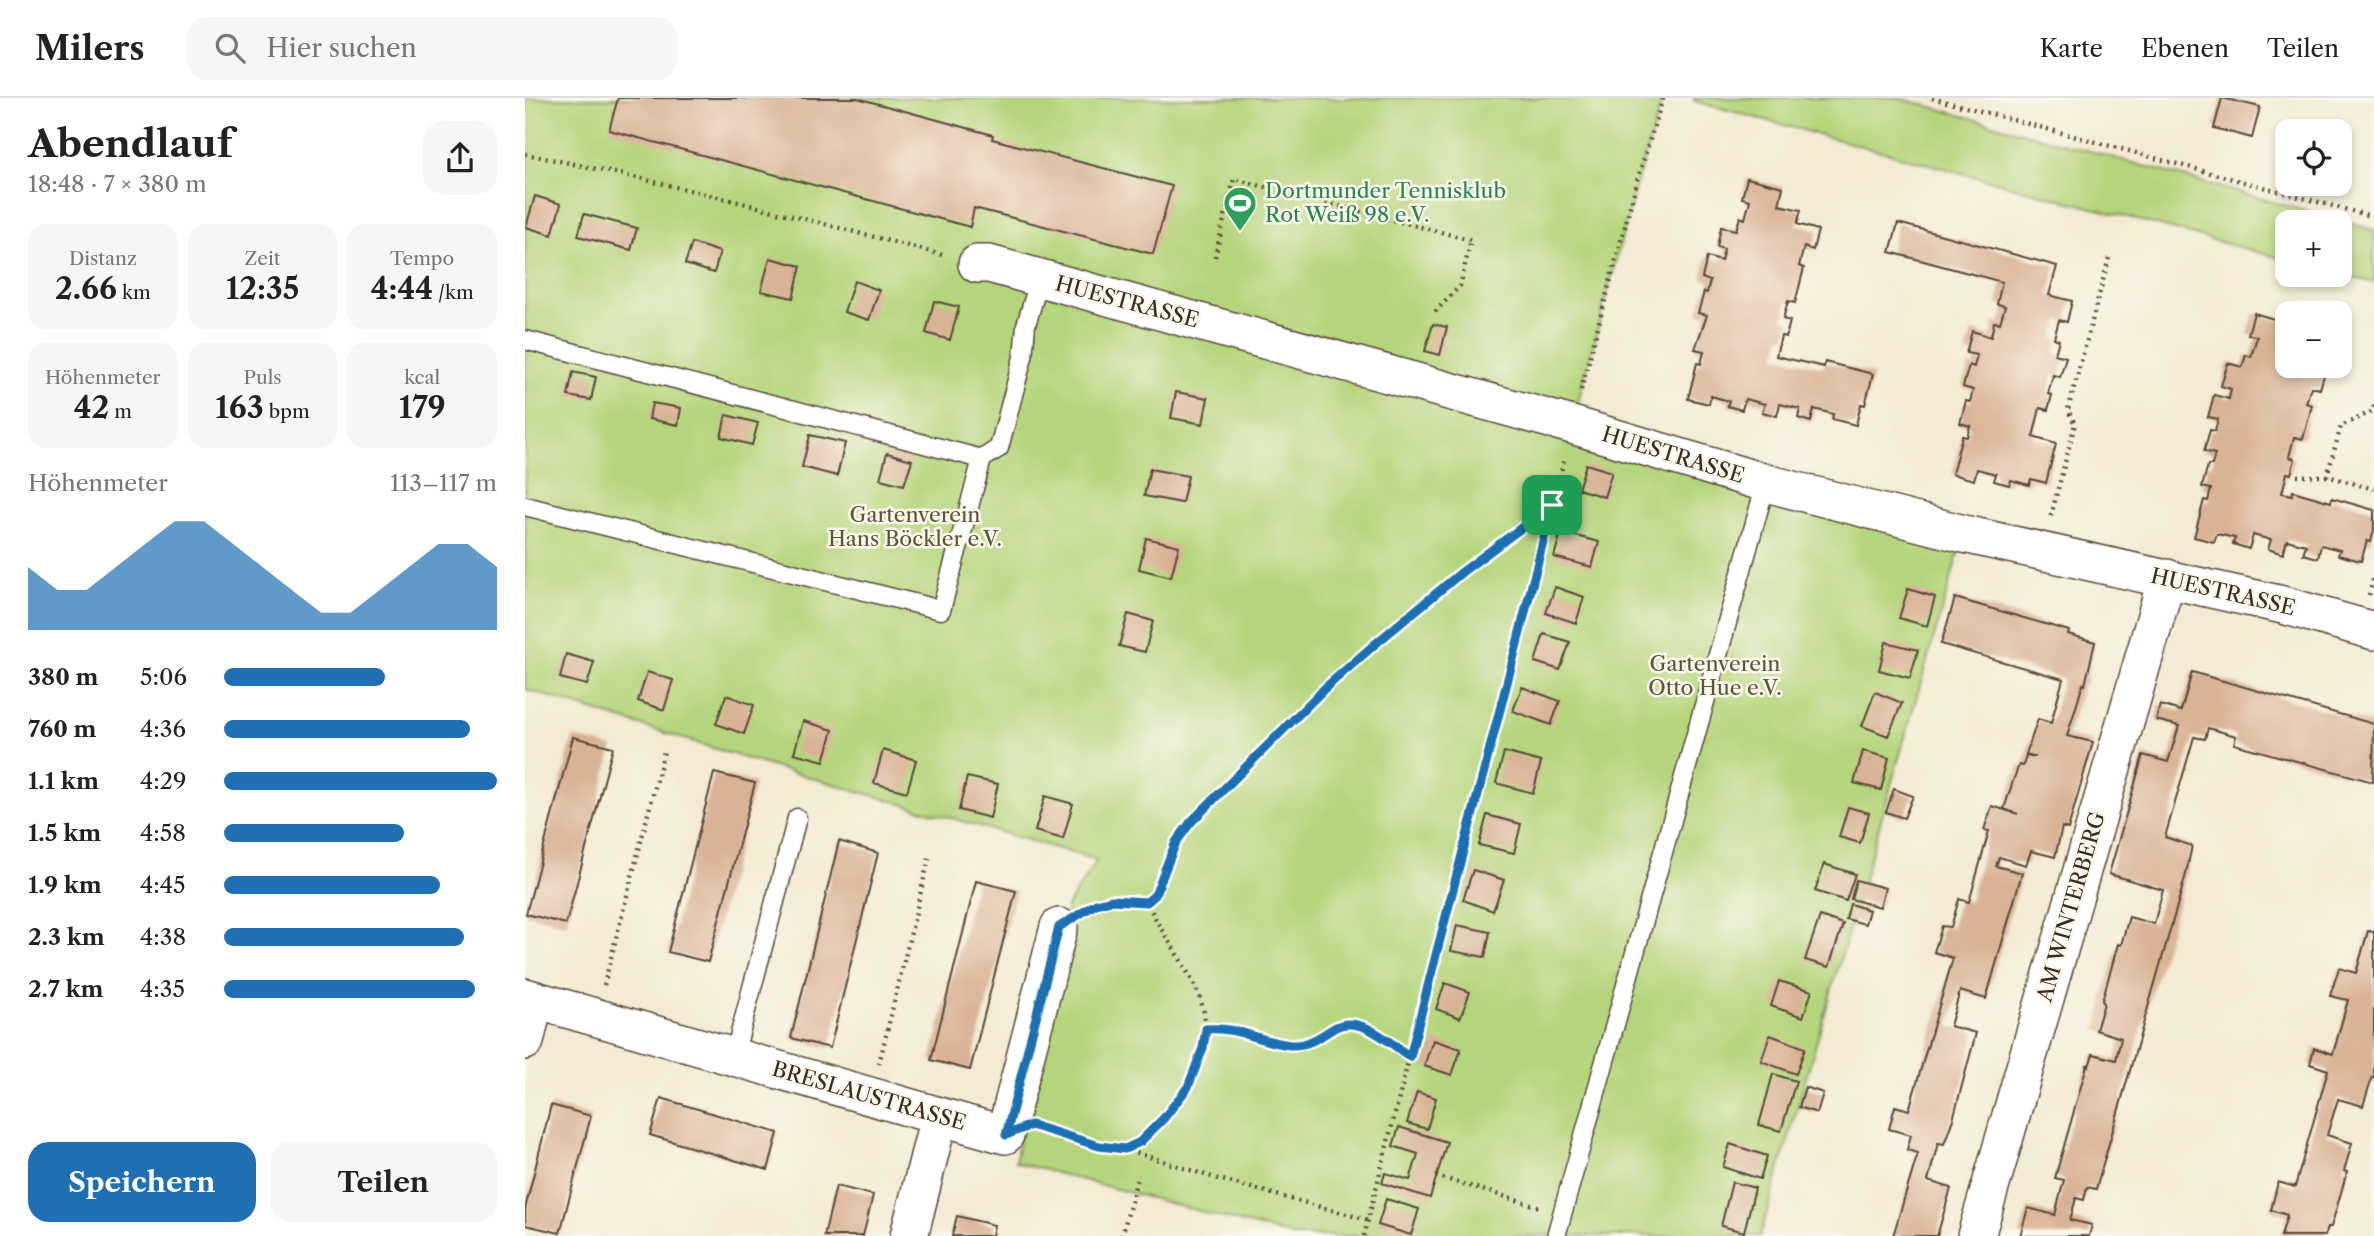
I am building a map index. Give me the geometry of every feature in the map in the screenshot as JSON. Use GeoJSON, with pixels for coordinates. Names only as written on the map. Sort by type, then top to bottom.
{"type":"FeatureCollection","features":[{"type":"Feature","properties":{"kind":"street","name":"HUESTRASSE"},"geometry":{"type":"LineString","coordinates":[[977,264],[989,264],[1040,278],[1572,425],[1766,482],[1964,534],[2283,605],[2374,631]]}},
{"type":"Feature","properties":{"kind":"street","name":"AM WINTERBERG"},"geometry":{"type":"LineString","coordinates":[[1976,1236],[2167,578]]}},
{"type":"Feature","properties":{"kind":"street"},"geometry":{"type":"LineString","coordinates":[[1006,1135],[1059,927]]}},
{"type":"Feature","properties":{"kind":"street","name":"BRESLAUSTRASSE"},"geometry":{"type":"LineString","coordinates":[[530,999],[1006,1135]]}},
{"type":"Feature","properties":{"kind":"street"},"geometry":{"type":"LineString","coordinates":[[525,1041],[530,999]]}},
{"type":"Feature","properties":{"kind":"street"},"geometry":{"type":"LineString","coordinates":[[909,1236],[939,1116]]}},
{"type":"Feature","properties":{"kind":"lane"},"geometry":{"type":"LineString","coordinates":[[525,506],[941,610],[982,458],[999,448],[1040,278]]}},
{"type":"Feature","properties":{"kind":"lane"},"geometry":{"type":"LineString","coordinates":[[525,340],[982,458]]}},
{"type":"Feature","properties":{"kind":"lane"},"geometry":{"type":"LineString","coordinates":[[1556,1236],[1766,482]]}},
{"type":"Feature","properties":{"kind":"lane"},"geometry":{"type":"LineString","coordinates":[[734,1056],[797,818]]}},
{"type":"Feature","properties":{"kind":"path"},"geometry":{"type":"LineString","coordinates":[[1364,1236],[1455,877],[1515,656],[1572,425],[1637,181],[1663,98]]}},
{"type":"Feature","properties":{"kind":"path"},"geometry":{"type":"LineString","coordinates":[[1932,98],[2374,217]]}},
{"type":"Feature","properties":{"kind":"path"},"geometry":{"type":"LineString","coordinates":[[525,154],[625,174],[736,201],[977,264]]}},
{"type":"Feature","properties":{"kind":"path"},"geometry":{"type":"LineString","coordinates":[[1215,257],[1234,179],[1471,240],[1460,286],[1434,313]]}},
{"type":"Feature","properties":{"kind":"path"},"geometry":{"type":"LineString","coordinates":[[2041,551],[2075,424],[2069,410],[2109,258]]}},
{"type":"Feature","properties":{"kind":"path"},"geometry":{"type":"LineString","coordinates":[[2327,476],[2341,426],[2373,411],[2374,406]]}},
{"type":"Feature","properties":{"kind":"path"},"geometry":{"type":"LineString","coordinates":[[2297,476],[2327,476],[2374,489]]}},
{"type":"Feature","properties":{"kind":"path"},"geometry":{"type":"LineString","coordinates":[[1059,927],[1096,904],[1111,900],[1147,902],[1155,895],[1176,842],[1191,822],[1325,688],[1425,601],[1552,505]]}},
{"type":"Feature","properties":{"kind":"path"},"geometry":{"type":"LineString","coordinates":[[596,1017],[665,748]]}},
{"type":"Feature","properties":{"kind":"path"},"geometry":{"type":"LineString","coordinates":[[871,1097],[930,854]]}},
{"type":"Feature","properties":{"kind":"path"},"geometry":{"type":"LineString","coordinates":[[1125,1149],[1140,1142],[1179,1101],[1198,1063],[1206,1029],[1203,1004],[1147,902]]}},
{"type":"Feature","properties":{"kind":"path"},"geometry":{"type":"LineString","coordinates":[[1206,1029],[1233,1029],[1278,1044],[1294,1045],[1309,1043],[1336,1027],[1358,1025],[1410,1057]]}},
{"type":"Feature","properties":{"kind":"path"},"geometry":{"type":"LineString","coordinates":[[1006,1135],[1031,1125],[1099,1146],[1125,1149],[1215,1178],[1368,1220]]}},
{"type":"Feature","properties":{"kind":"path"},"geometry":{"type":"LineString","coordinates":[[1122,1236],[1138,1175]]}},
{"type":"Feature","properties":{"kind":"path"},"geometry":{"type":"LineString","coordinates":[[1436,1176],[1562,1213]]}},
{"type":"Feature","properties":{"kind":"green space"},"geometry":{"type":"Polygon","coordinates":[[[525,98],[1663,98],[1637,181],[1572,425],[1964,534],[1760,1236],[1292,1236],[1015,1162],[1067,906],[1097,860],[767,765],[525,689],[525,98]]]}},
{"type":"Feature","properties":{"kind":"green space"},"geometry":{"type":"Polygon","coordinates":[[[1694,98],[1899,98],[2302,210],[2275,210],[2275,257],[1694,101],[1694,98]]]}},
{"type":"Feature","properties":{"kind":"green space"},"geometry":{"type":"Polygon","coordinates":[[[2352,224],[2374,230],[2374,283],[2352,277],[2352,224]]]}},
{"type":"Feature","properties":{"kind":"building"},"geometry":{"type":"Polygon","coordinates":[[[618,98],[857,98],[993,135],[992,139],[1172,186],[1153,254],[974,208],[970,227],[609,130],[618,98]]]}},
{"type":"Feature","properties":{"kind":"building"},"geometry":{"type":"Polygon","coordinates":[[[2222,98],[2260,107],[2252,138],[2214,128],[2222,98]]]}},
{"type":"Feature","properties":{"kind":"building"},"geometry":{"type":"Polygon","coordinates":[[[1747,178],[1783,187],[1779,205],[1801,210],[1797,224],[1818,230],[1813,250],[1804,247],[1799,266],[1804,268],[1795,303],[1788,301],[1783,319],[1790,321],[1786,337],[1781,336],[1776,356],[1824,367],[1825,362],[1873,374],[1865,405],[1861,404],[1856,425],[1832,419],[1833,414],[1814,409],[1811,422],[1798,418],[1800,409],[1780,404],[1777,416],[1762,412],[1765,404],[1745,399],[1742,410],[1727,406],[1729,401],[1711,396],[1709,404],[1688,399],[1697,363],[1701,364],[1704,351],[1695,349],[1707,315],[1698,313],[1710,281],[1702,278],[1707,257],[1721,261],[1724,249],[1717,247],[1721,227],[1736,230],[1740,217],[1745,219],[1750,200],[1742,198],[1747,178]]]}},
{"type":"Feature","properties":{"kind":"building"},"geometry":{"type":"Polygon","coordinates":[[[535,196],[561,204],[552,235],[526,227],[535,196]]]}},
{"type":"Feature","properties":{"kind":"building"},"geometry":{"type":"Polygon","coordinates":[[[584,214],[637,228],[631,250],[578,236],[584,214]]]}},
{"type":"Feature","properties":{"kind":"building"},"geometry":{"type":"Polygon","coordinates":[[[1898,223],[2057,266],[2049,295],[2072,301],[2067,322],[2059,320],[2054,338],[2059,340],[2055,354],[2066,357],[2060,377],[2053,375],[2048,394],[2052,395],[2048,410],[2040,408],[2033,437],[2056,444],[2046,483],[2031,479],[2029,485],[2011,480],[2009,485],[1994,481],[1996,474],[1977,469],[1974,480],[1952,474],[1962,436],[1967,437],[1970,426],[1960,423],[1966,401],[1970,402],[1973,390],[1963,387],[1969,365],[1974,367],[1977,355],[1966,353],[1972,331],[1991,337],[1994,322],[2000,323],[2005,306],[1997,304],[2002,282],[1890,252],[1898,223]]]}},
{"type":"Feature","properties":{"kind":"building"},"geometry":{"type":"Polygon","coordinates":[[[692,243],[720,252],[714,273],[685,264],[692,243]]]}},
{"type":"Feature","properties":{"kind":"building"},"geometry":{"type":"Polygon","coordinates":[[[770,258],[801,266],[793,298],[761,291],[770,258]]]}},
{"type":"Feature","properties":{"kind":"building"},"geometry":{"type":"Polygon","coordinates":[[[854,281],[879,290],[869,320],[844,312],[854,281]]]}},
{"type":"Feature","properties":{"kind":"building"},"geometry":{"type":"Polygon","coordinates":[[[934,301],[959,307],[950,340],[926,333],[934,301]]]}},
{"type":"Feature","properties":{"kind":"building"},"geometry":{"type":"Polygon","coordinates":[[[2254,313],[2275,319],[2275,378],[2323,378],[2320,389],[2311,387],[2306,403],[2312,405],[2303,439],[2294,437],[2289,457],[2295,459],[2291,474],[2287,473],[2282,493],[2292,495],[2293,491],[2331,502],[2332,498],[2374,510],[2371,542],[2367,541],[2361,561],[2338,555],[2340,550],[2321,545],[2318,558],[2303,554],[2306,545],[2287,540],[2283,554],[2268,549],[2271,540],[2253,535],[2249,549],[2233,544],[2235,538],[2217,534],[2214,542],[2194,537],[2204,500],[2208,501],[2211,489],[2202,487],[2208,465],[2212,465],[2215,454],[2204,451],[2210,430],[2215,431],[2218,419],[2208,417],[2214,395],[2229,399],[2231,389],[2221,386],[2228,363],[2242,367],[2246,355],[2251,357],[2257,337],[2248,334],[2254,313]]]}},
{"type":"Feature","properties":{"kind":"building"},"geometry":{"type":"Polygon","coordinates":[[[1433,324],[1447,327],[1440,355],[1425,351],[1433,324]]]}},
{"type":"Feature","properties":{"kind":"building"},"geometry":{"type":"Polygon","coordinates":[[[573,372],[596,377],[591,400],[568,396],[573,372]]]}},
{"type":"Feature","properties":{"kind":"building"},"geometry":{"type":"Polygon","coordinates":[[[1176,392],[1208,398],[1203,424],[1171,418],[1176,392]]]}},
{"type":"Feature","properties":{"kind":"building"},"geometry":{"type":"Polygon","coordinates":[[[652,403],[681,408],[678,425],[649,419],[652,403]]]}},
{"type":"Feature","properties":{"kind":"building"},"geometry":{"type":"Polygon","coordinates":[[[726,415],[758,423],[752,445],[721,437],[726,415]]]}},
{"type":"Feature","properties":{"kind":"building"},"geometry":{"type":"Polygon","coordinates":[[[810,435],[845,443],[837,476],[802,467],[810,435]]]}},
{"type":"Feature","properties":{"kind":"building"},"geometry":{"type":"Polygon","coordinates":[[[887,453],[912,460],[904,485],[880,479],[887,453]]]}},
{"type":"Feature","properties":{"kind":"building"},"geometry":{"type":"Polygon","coordinates":[[[1586,464],[1612,472],[1604,497],[1578,489],[1586,464]]]}},
{"type":"Feature","properties":{"kind":"building"},"geometry":{"type":"Polygon","coordinates":[[[1150,469],[1188,476],[1182,503],[1144,496],[1150,469]]]}},
{"type":"Feature","properties":{"kind":"building"},"geometry":{"type":"Polygon","coordinates":[[[1561,532],[1599,542],[1592,567],[1554,557],[1561,532]]]}},
{"type":"Feature","properties":{"kind":"building"},"geometry":{"type":"Polygon","coordinates":[[[1146,538],[1179,546],[1171,577],[1139,569],[1146,538]]]}},
{"type":"Feature","properties":{"kind":"building"},"geometry":{"type":"Polygon","coordinates":[[[1555,587],[1584,597],[1576,623],[1546,613],[1555,587]]]}},
{"type":"Feature","properties":{"kind":"building"},"geometry":{"type":"Polygon","coordinates":[[[1908,589],[1935,597],[1927,626],[1899,618],[1908,589]]]}},
{"type":"Feature","properties":{"kind":"building"},"geometry":{"type":"Polygon","coordinates":[[[1955,598],[2069,631],[2068,634],[2095,642],[2085,685],[2083,684],[2067,736],[2093,742],[2068,829],[2062,827],[2055,857],[2031,851],[2026,865],[1999,857],[1996,866],[2022,873],[1986,999],[1960,991],[1950,1026],[1976,1033],[1953,1119],[1944,1144],[1938,1143],[1928,1181],[1951,1188],[1937,1236],[1893,1236],[1918,1153],[1907,1150],[1911,1135],[1889,1129],[1895,1106],[1909,1110],[1953,958],[1934,952],[1942,926],[1951,927],[1959,899],[1969,902],[1989,831],[1984,830],[1992,806],[2018,814],[2004,809],[2013,781],[2019,765],[2023,766],[2026,755],[2036,757],[2026,754],[2038,719],[2051,723],[2063,679],[1941,644],[1955,598]]]}},
{"type":"Feature","properties":{"kind":"building"},"geometry":{"type":"Polygon","coordinates":[[[1128,614],[1153,621],[1145,652],[1119,646],[1128,614]]]}},
{"type":"Feature","properties":{"kind":"building"},"geometry":{"type":"Polygon","coordinates":[[[1544,634],[1570,642],[1560,670],[1535,662],[1544,634]]]}},
{"type":"Feature","properties":{"kind":"building"},"geometry":{"type":"Polygon","coordinates":[[[1886,642],[1918,650],[1910,678],[1879,670],[1886,642]]]}},
{"type":"Feature","properties":{"kind":"building"},"geometry":{"type":"Polygon","coordinates":[[[566,654],[594,662],[587,685],[560,678],[566,654]]]}},
{"type":"Feature","properties":{"kind":"building"},"geometry":{"type":"Polygon","coordinates":[[[647,672],[673,680],[664,710],[638,701],[647,672]]]}},
{"type":"Feature","properties":{"kind":"building"},"geometry":{"type":"Polygon","coordinates":[[[2192,672],[2374,724],[2373,782],[2234,744],[2236,736],[2208,728],[2205,739],[2194,737],[2165,837],[2192,846],[2185,878],[2096,1189],[2087,1187],[2084,1200],[2076,1198],[2070,1220],[2092,1225],[2089,1236],[2020,1236],[2028,1208],[2055,1215],[2064,1180],[2055,1178],[2087,1065],[2089,1066],[2093,1054],[2116,1060],[2121,1038],[2096,1030],[2104,1003],[2102,1001],[2118,944],[2121,945],[2129,917],[2154,924],[2163,890],[2109,874],[2143,755],[2168,762],[2179,726],[2156,720],[2160,705],[2181,711],[2192,672]]]}},
{"type":"Feature","properties":{"kind":"building"},"geometry":{"type":"Polygon","coordinates":[[[1522,687],[1560,701],[1551,725],[1513,711],[1522,687]]]}},
{"type":"Feature","properties":{"kind":"building"},"geometry":{"type":"Polygon","coordinates":[[[1875,692],[1902,703],[1888,736],[1862,726],[1875,692]]]}},
{"type":"Feature","properties":{"kind":"building"},"geometry":{"type":"Polygon","coordinates":[[[726,695],[754,705],[744,734],[716,724],[726,695]]]}},
{"type":"Feature","properties":{"kind":"building"},"geometry":{"type":"Polygon","coordinates":[[[803,721],[833,730],[824,761],[794,753],[803,721]]]}},
{"type":"Feature","properties":{"kind":"building"},"geometry":{"type":"Polygon","coordinates":[[[573,737],[613,747],[566,924],[526,914],[573,737]]]}},
{"type":"Feature","properties":{"kind":"building"},"geometry":{"type":"Polygon","coordinates":[[[883,750],[916,760],[907,792],[874,783],[883,750]]]}},
{"type":"Feature","properties":{"kind":"building"},"geometry":{"type":"Polygon","coordinates":[[[1863,751],[1889,758],[1881,790],[1854,783],[1863,751]]]}},
{"type":"Feature","properties":{"kind":"building"},"geometry":{"type":"Polygon","coordinates":[[[1504,752],[1541,762],[1533,793],[1496,783],[1504,752]]]}},
{"type":"Feature","properties":{"kind":"building"},"geometry":{"type":"Polygon","coordinates":[[[714,773],[755,783],[708,962],[668,952],[714,773]]]}},
{"type":"Feature","properties":{"kind":"building"},"geometry":{"type":"Polygon","coordinates":[[[967,777],[998,784],[990,818],[959,810],[967,777]]]}},
{"type":"Feature","properties":{"kind":"building"},"geometry":{"type":"Polygon","coordinates":[[[1894,789],[1913,796],[1904,818],[1886,812],[1894,789]]]}},
{"type":"Feature","properties":{"kind":"building"},"geometry":{"type":"Polygon","coordinates":[[[1045,796],[1073,804],[1063,839],[1035,831],[1045,796]]]}},
{"type":"Feature","properties":{"kind":"building"},"geometry":{"type":"Polygon","coordinates":[[[1848,807],[1869,813],[1860,843],[1839,837],[1848,807]]]}},
{"type":"Feature","properties":{"kind":"building"},"geometry":{"type":"Polygon","coordinates":[[[1487,815],[1521,824],[1514,853],[1479,845],[1487,815]]]}},
{"type":"Feature","properties":{"kind":"building"},"geometry":{"type":"Polygon","coordinates":[[[839,841],[878,853],[830,1048],[791,1038],[839,841]]]}},
{"type":"Feature","properties":{"kind":"building"},"geometry":{"type":"Polygon","coordinates":[[[1824,864],[1855,874],[1846,901],[1815,891],[1824,864]]]}},
{"type":"Feature","properties":{"kind":"building"},"geometry":{"type":"Polygon","coordinates":[[[1473,870],[1504,880],[1493,911],[1463,900],[1473,870]]]}},
{"type":"Feature","properties":{"kind":"building"},"geometry":{"type":"Polygon","coordinates":[[[1856,880],[1885,888],[1880,907],[1851,899],[1856,880]]]}},
{"type":"Feature","properties":{"kind":"building"},"geometry":{"type":"Polygon","coordinates":[[[976,881],[1016,891],[970,1070],[931,1060],[976,881]]]}},
{"type":"Feature","properties":{"kind":"building"},"geometry":{"type":"Polygon","coordinates":[[[1850,904],[1869,910],[1865,924],[1846,919],[1850,904]]]}},
{"type":"Feature","properties":{"kind":"building"},"geometry":{"type":"Polygon","coordinates":[[[1820,916],[1843,924],[1829,967],[1805,960],[1820,916]]]}},
{"type":"Feature","properties":{"kind":"building"},"geometry":{"type":"Polygon","coordinates":[[[1457,925],[1490,932],[1485,957],[1451,951],[1457,925]]]}},
{"type":"Feature","properties":{"kind":"building"},"geometry":{"type":"Polygon","coordinates":[[[2368,931],[2374,932],[2374,1078],[2372,1077],[2363,1106],[2338,1099],[2327,1135],[2352,1143],[2344,1171],[2347,1172],[2331,1227],[2328,1227],[2325,1236],[2281,1236],[2287,1215],[2271,1210],[2278,1182],[2295,1187],[2328,1070],[2310,1064],[2314,1048],[2333,1054],[2348,1000],[2330,996],[2339,968],[2356,973],[2368,931]]]}},
{"type":"Feature","properties":{"kind":"building"},"geometry":{"type":"Polygon","coordinates":[[[1779,981],[1812,991],[1803,1017],[1771,1006],[1779,981]]]}},
{"type":"Feature","properties":{"kind":"building"},"geometry":{"type":"Polygon","coordinates":[[[1445,983],[1470,992],[1460,1018],[1436,1009],[1445,983]]]}},
{"type":"Feature","properties":{"kind":"building"},"geometry":{"type":"Polygon","coordinates":[[[1770,1035],[1805,1048],[1796,1074],[1761,1061],[1770,1035]]]}},
{"type":"Feature","properties":{"kind":"building"},"geometry":{"type":"Polygon","coordinates":[[[1433,1040],[1461,1049],[1452,1075],[1424,1066],[1433,1040]]]}},
{"type":"Feature","properties":{"kind":"building"},"geometry":{"type":"Polygon","coordinates":[[[1773,1074],[1796,1081],[1781,1131],[1759,1125],[1773,1074]]]}},
{"type":"Feature","properties":{"kind":"building"},"geometry":{"type":"Polygon","coordinates":[[[1805,1087],[1823,1093],[1817,1113],[1799,1107],[1805,1087]]]}},
{"type":"Feature","properties":{"kind":"building"},"geometry":{"type":"Polygon","coordinates":[[[1417,1092],[1436,1098],[1427,1129],[1407,1123],[1417,1092]]]}},
{"type":"Feature","properties":{"kind":"building"},"geometry":{"type":"Polygon","coordinates":[[[661,1098],[778,1133],[768,1170],[650,1135],[661,1098]]]}},
{"type":"Feature","properties":{"kind":"building"},"geometry":{"type":"Polygon","coordinates":[[[551,1105],[591,1116],[560,1233],[525,1225],[525,1209],[551,1105]]]}},
{"type":"Feature","properties":{"kind":"building"},"geometry":{"type":"Polygon","coordinates":[[[1399,1127],[1447,1142],[1430,1198],[1382,1183],[1385,1173],[1410,1180],[1418,1154],[1393,1146],[1399,1127]]]}},
{"type":"Feature","properties":{"kind":"building"},"geometry":{"type":"Polygon","coordinates":[[[1730,1144],[1767,1156],[1760,1179],[1723,1167],[1730,1144]]]}},
{"type":"Feature","properties":{"kind":"building"},"geometry":{"type":"Polygon","coordinates":[[[1732,1182],[1755,1188],[1744,1232],[1721,1226],[1732,1182]]]}},
{"type":"Feature","properties":{"kind":"building"},"geometry":{"type":"Polygon","coordinates":[[[836,1186],[873,1195],[863,1236],[824,1236],[836,1186]]]}},
{"type":"Feature","properties":{"kind":"building"},"geometry":{"type":"Polygon","coordinates":[[[1386,1199],[1419,1209],[1411,1235],[1378,1225],[1386,1199]]]}},
{"type":"Feature","properties":{"kind":"building"},"geometry":{"type":"Polygon","coordinates":[[[957,1216],[994,1225],[992,1236],[952,1236],[957,1216]]]}},
{"type":"Feature","properties":{"kind":"place","name":"Dortmunder Tennisklub Rot Weiß 98 e.V."},"geometry":{"type":"Point","coordinates":[1240,233]}},
{"type":"Feature","properties":{"kind":"route"},"geometry":{"type":"LineString","coordinates":[[1552,505],[1410,1057],[1358,1025],[1336,1027],[1309,1043],[1294,1045],[1278,1044],[1233,1029],[1206,1029],[1203,1048],[1188,1087],[1179,1101],[1140,1142],[1125,1149],[1099,1146],[1031,1125],[1006,1135],[1059,927],[1096,904],[1111,900],[1147,902],[1155,895],[1176,842],[1191,822],[1325,688],[1425,601],[1552,505]]}},
{"type":"Feature","properties":{"kind":"park label","name":"Gartenverein Hans Böckler e.V."},"geometry":{"type":"Point","coordinates":[915,527]}},
{"type":"Feature","properties":{"kind":"park label","name":"Gartenverein Otto Hue e.V."},"geometry":{"type":"Point","coordinates":[1715,676]}}]}
